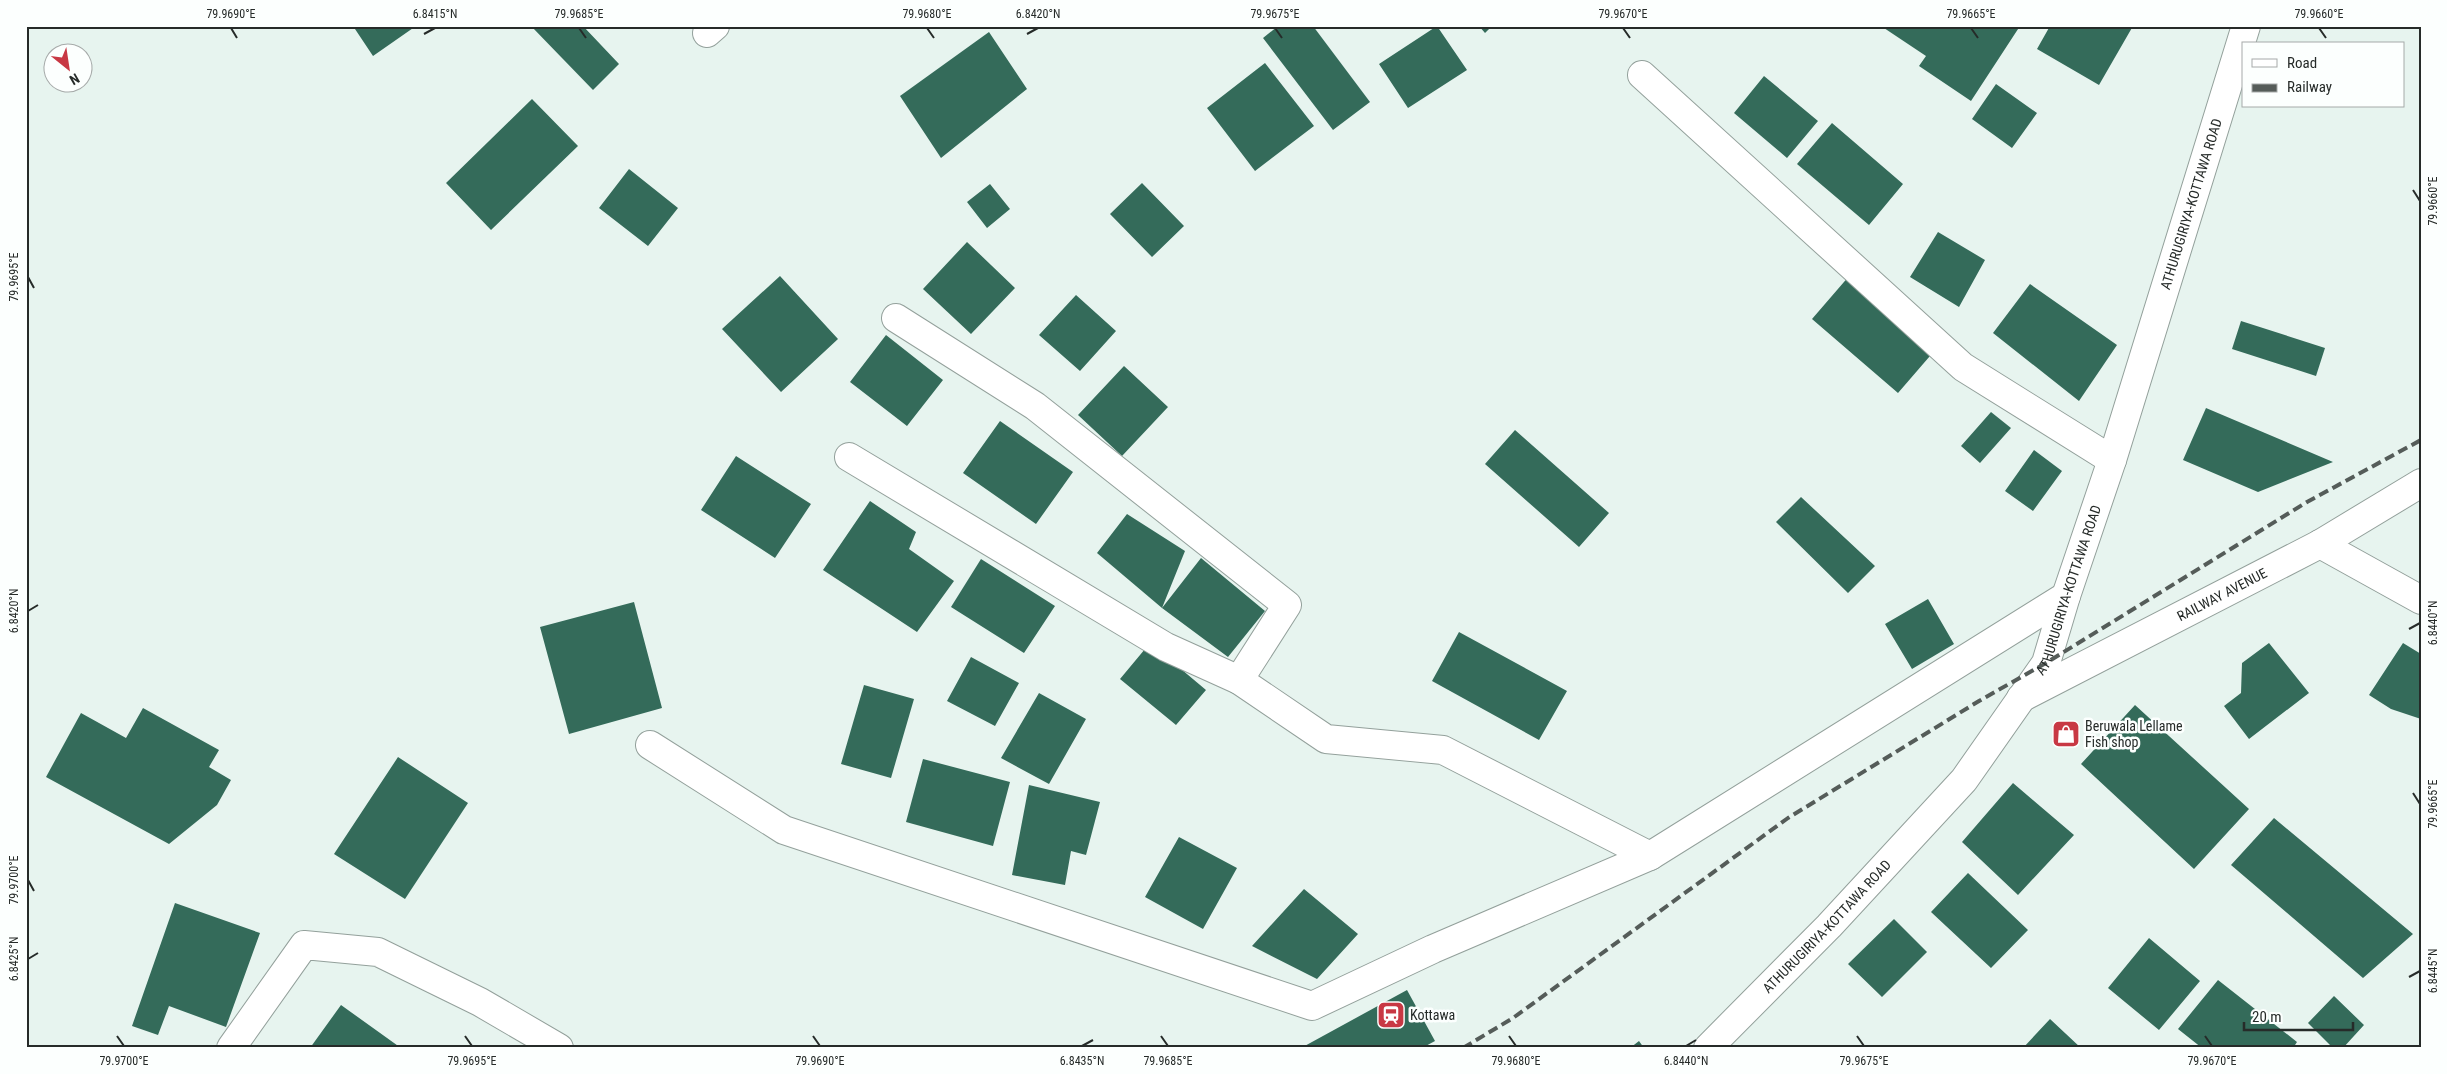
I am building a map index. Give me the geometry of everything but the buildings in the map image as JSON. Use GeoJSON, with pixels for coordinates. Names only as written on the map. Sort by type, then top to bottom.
{"type":"FeatureCollection","features":[{"type":"Feature","properties":{"kind":"street","name":"ATHURUGIRIYA-KOTTAWA ROAD"},"geometry":{"type":"LineString","coordinates":[[1708,1048],[1830,926],[1964,780],[2020,698],[2046,664],[2066,596],[2112,460],[2246,26]]}},
{"type":"Feature","properties":{"kind":"street"},"geometry":{"type":"LineString","coordinates":[[1642,75],[1963,368],[2112,460]]}},
{"type":"Feature","properties":{"kind":"street"},"geometry":{"type":"LineString","coordinates":[[896,318],[1035,406],[1287,605],[1239,680]]}},
{"type":"Feature","properties":{"kind":"street"},"geometry":{"type":"LineString","coordinates":[[849,457],[1166,647],[1239,680],[1326,739],[1444,750],[1650,856]]}},
{"type":"Feature","properties":{"kind":"street","name":"RAILWAY AVENUE"},"geometry":{"type":"LineString","coordinates":[[2020,698],[2320,544],[2421,483]]}},
{"type":"Feature","properties":{"kind":"street"},"geometry":{"type":"LineString","coordinates":[[2320,544],[2421,600]]}},
{"type":"Feature","properties":{"kind":"street"},"geometry":{"type":"LineString","coordinates":[[650,745],[784,830],[1312,1006],[1433,949],[1650,856],[2066,596]]}},
{"type":"Feature","properties":{"kind":"street"},"geometry":{"type":"LineString","coordinates":[[230,1048],[304,945],[378,952],[480,1002],[559,1048]]}},
{"type":"Feature","properties":{"kind":"railway"},"geometry":{"type":"LineString","coordinates":[[1463,1048],[1513,1018],[1788,818],[1979,701],[2046,663],[2307,502],[2421,440]]}},
{"type":"Feature","properties":{"kind":"place","name":"Beruwala Lellame Fish shop"},"geometry":{"type":"Point","coordinates":[2066,734]}},
{"type":"Feature","properties":{"kind":"place","name":"Kottawa"},"geometry":{"type":"Point","coordinates":[1391,1015]}}]}
